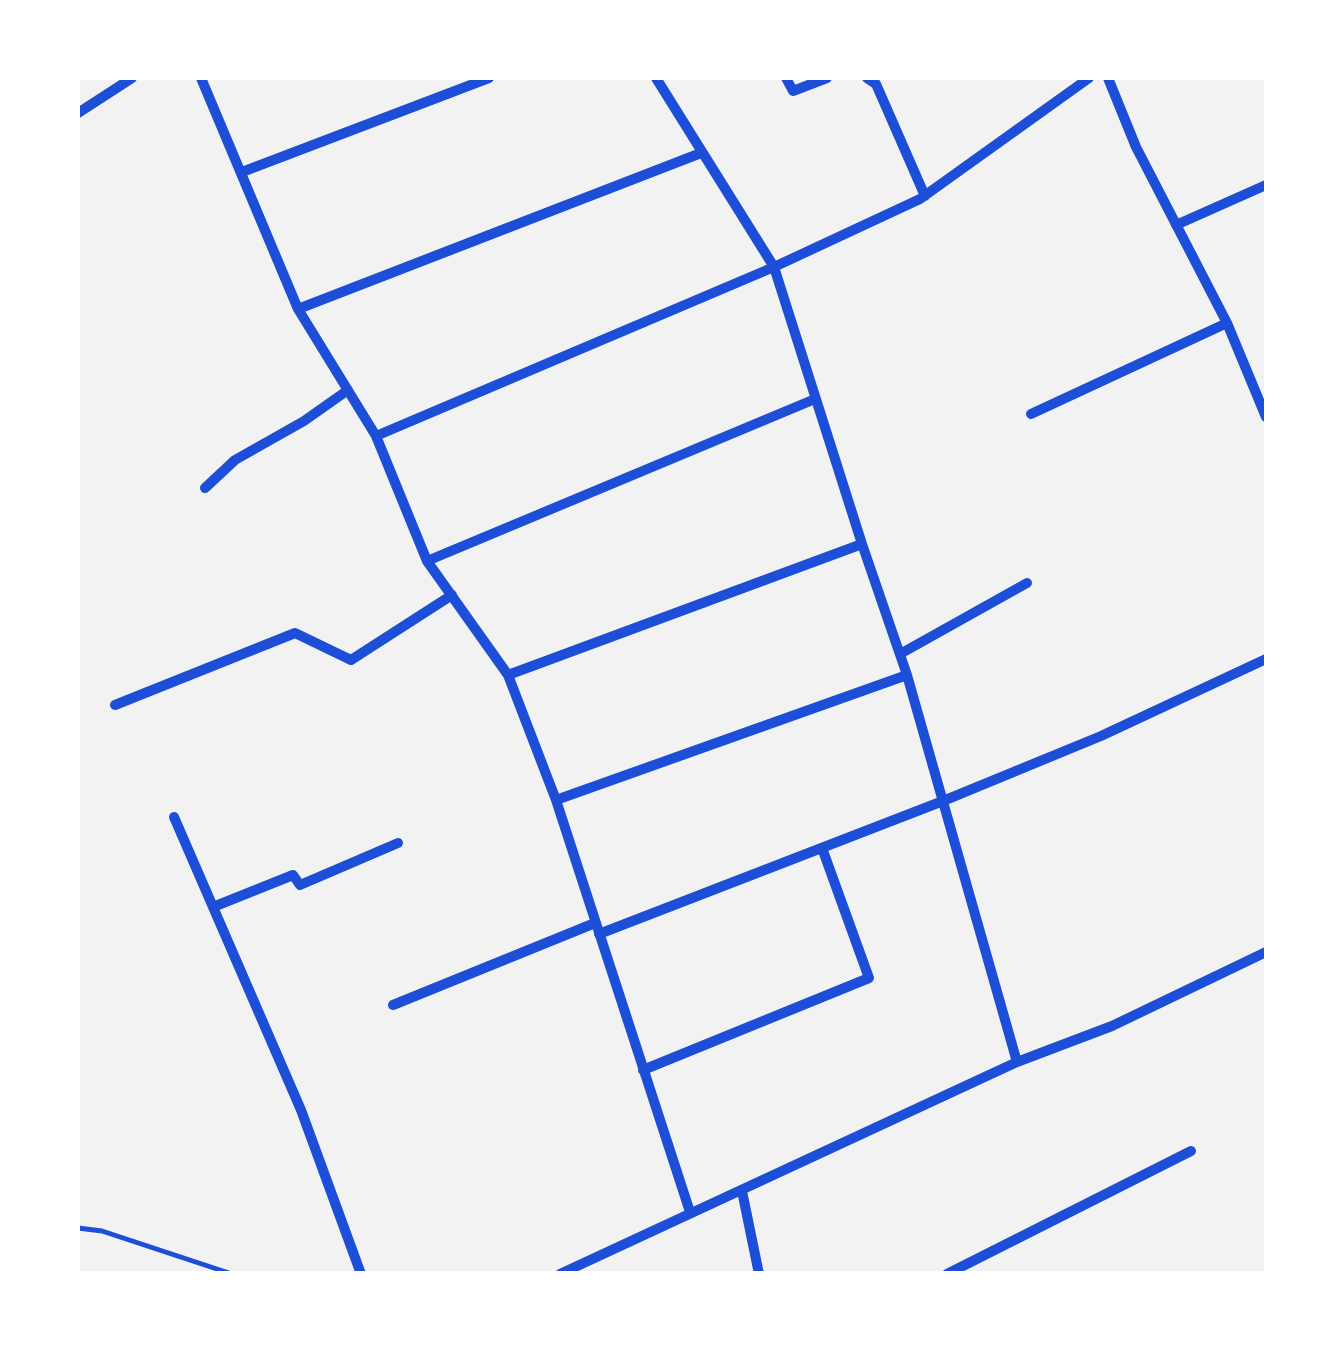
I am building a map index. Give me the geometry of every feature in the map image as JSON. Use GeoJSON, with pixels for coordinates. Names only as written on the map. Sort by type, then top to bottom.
{"type":"FeatureCollection","features":[{"type":"Feature","properties":{"kind":"street"},"geometry":{"type":"LineString","coordinates":[[78,113],[132,78]]}},
{"type":"Feature","properties":{"kind":"street"},"geometry":{"type":"LineString","coordinates":[[201,78],[298,309],[376,436],[427,560],[508,675],[556,800],[690,1212]]}},
{"type":"Feature","properties":{"kind":"street"},"geometry":{"type":"LineString","coordinates":[[242,172],[489,78]]}},
{"type":"Feature","properties":{"kind":"street"},"geometry":{"type":"LineString","coordinates":[[656,78],[774,267],[907,675],[1017,1062]]}},
{"type":"Feature","properties":{"kind":"street"},"geometry":{"type":"LineString","coordinates":[[786,78],[794,91],[826,78]]}},
{"type":"Feature","properties":{"kind":"street"},"geometry":{"type":"LineString","coordinates":[[867,78],[876,84],[925,196]]}},
{"type":"Feature","properties":{"kind":"street"},"geometry":{"type":"LineString","coordinates":[[376,436],[774,267],[925,196],[1088,78]]}},
{"type":"Feature","properties":{"kind":"street"},"geometry":{"type":"LineString","coordinates":[[1108,78],[1136,147],[1227,323],[1266,417]]}},
{"type":"Feature","properties":{"kind":"street"},"geometry":{"type":"LineString","coordinates":[[298,309],[700,153]]}},
{"type":"Feature","properties":{"kind":"street"},"geometry":{"type":"LineString","coordinates":[[1176,225],[1266,185]]}},
{"type":"Feature","properties":{"kind":"street"},"geometry":{"type":"LineString","coordinates":[[1031,414],[1227,323]]}},
{"type":"Feature","properties":{"kind":"street"},"geometry":{"type":"LineString","coordinates":[[205,488],[235,460],[304,422],[348,390]]}},
{"type":"Feature","properties":{"kind":"street"},"geometry":{"type":"LineString","coordinates":[[427,560],[815,398]]}},
{"type":"Feature","properties":{"kind":"street"},"geometry":{"type":"LineString","coordinates":[[508,675],[862,544]]}},
{"type":"Feature","properties":{"kind":"street"},"geometry":{"type":"LineString","coordinates":[[900,654],[1027,583]]}},
{"type":"Feature","properties":{"kind":"street"},"geometry":{"type":"LineString","coordinates":[[115,705],[294,633],[351,660],[452,596]]}},
{"type":"Feature","properties":{"kind":"street"},"geometry":{"type":"LineString","coordinates":[[393,1006],[943,802],[1102,736],[1266,659]]}},
{"type":"Feature","properties":{"kind":"street"},"geometry":{"type":"LineString","coordinates":[[556,800],[907,675]]}},
{"type":"Feature","properties":{"kind":"street"},"geometry":{"type":"LineString","coordinates":[[174,817],[300,1110],[361,1274]]}},
{"type":"Feature","properties":{"kind":"street"},"geometry":{"type":"LineString","coordinates":[[213,907],[293,875],[300,885],[398,842]]}},
{"type":"Feature","properties":{"kind":"street"},"geometry":{"type":"LineString","coordinates":[[643,1070],[869,978],[822,848]]}},
{"type":"Feature","properties":{"kind":"street"},"geometry":{"type":"LineString","coordinates":[[560,1274],[1017,1062],[1112,1026],[1266,952]]}},
{"type":"Feature","properties":{"kind":"street"},"geometry":{"type":"LineString","coordinates":[[947,1274],[1191,1151]]}},
{"type":"Feature","properties":{"kind":"street"},"geometry":{"type":"LineString","coordinates":[[742,1191],[758,1274]]}},
{"type":"Feature","properties":{"kind":"path"},"geometry":{"type":"LineString","coordinates":[[78,1228],[102,1231],[232,1274]]}}]}
